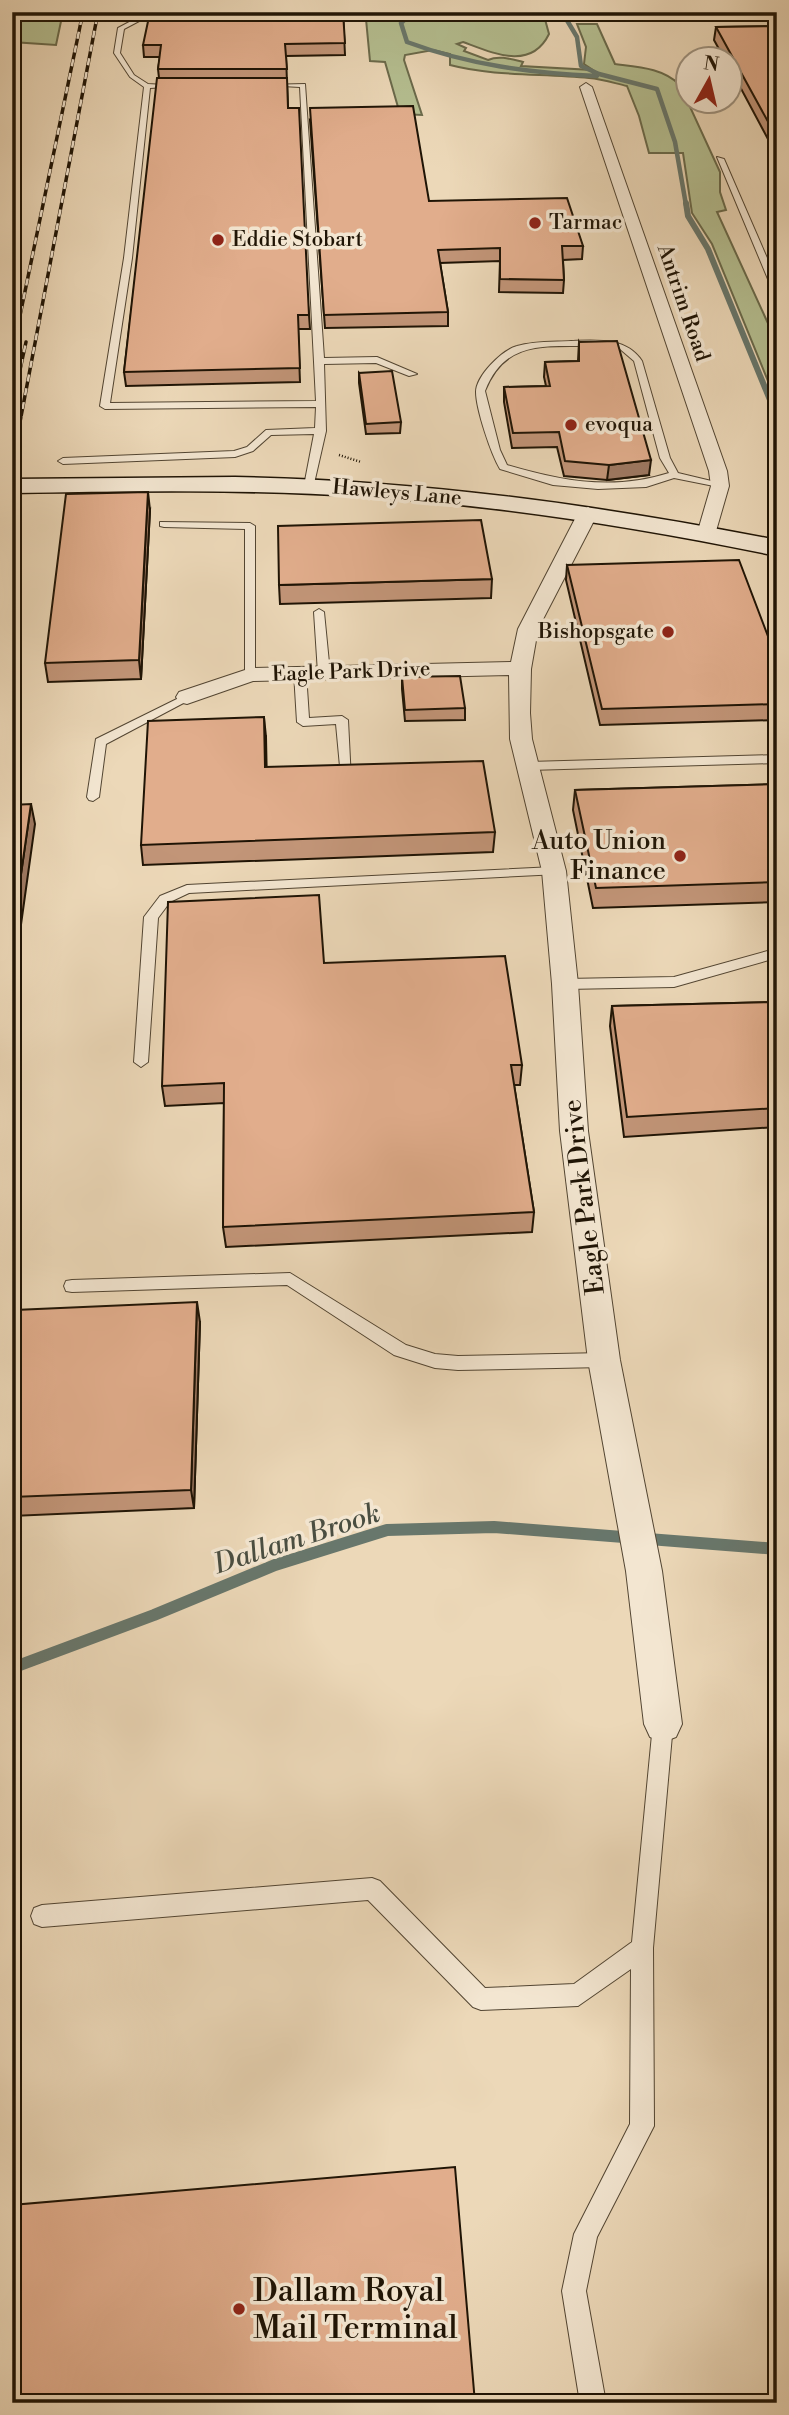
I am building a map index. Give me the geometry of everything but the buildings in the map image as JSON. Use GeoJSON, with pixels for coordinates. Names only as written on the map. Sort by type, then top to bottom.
{"type":"FeatureCollection","features":[{"type":"Feature","properties":{"kind":"street","name":"Antrim Road"},"geometry":{"type":"LineString","coordinates":[[586,87],[718,471],[720,486],[707,534]]}},
{"type":"Feature","properties":{"kind":"street","name":"Hawleys Lane"},"geometry":{"type":"LineString","coordinates":[[12,486],[309,486],[418,493],[588,513],[777,548]]}},
{"type":"Feature","properties":{"kind":"street","name":"Eagle Park Drive"},"geometry":{"type":"LineString","coordinates":[[588,513],[533,618],[520,669],[521,739],[554,871],[565,984],[573,1131],[604,1360],[644,1571],[663,1724]]}},
{"type":"Feature","properties":{"kind":"street","name":"Eagle Park Drive"},"geometry":{"type":"LineString","coordinates":[[187,697],[251,675],[465,668],[520,669]]}},
{"type":"Feature","properties":{"kind":"lane"},"geometry":{"type":"LineString","coordinates":[[139,12],[138,20],[121,28],[117,54],[132,76],[147,86],[186,86]]}},
{"type":"Feature","properties":{"kind":"lane"},"geometry":{"type":"LineString","coordinates":[[251,85],[303,85],[321,431],[309,486]]}},
{"type":"Feature","properties":{"kind":"lane"},"geometry":{"type":"LineString","coordinates":[[147,86],[128,258],[105,406],[320,404]]}},
{"type":"Feature","properties":{"kind":"lane"},"geometry":{"type":"LineString","coordinates":[[720,159],[777,290]]}},
{"type":"Feature","properties":{"kind":"lane"},"geometry":{"type":"LineString","coordinates":[[674,475],[672,467],[664,458],[638,361],[631,351],[621,346],[518,348],[506,352],[483,382],[480,391],[495,450],[503,467],[553,482],[598,486],[646,484],[674,475],[720,486]]}},
{"type":"Feature","properties":{"kind":"lane"},"geometry":{"type":"LineString","coordinates":[[318,361],[377,359],[412,374]]}},
{"type":"Feature","properties":{"kind":"lane"},"geometry":{"type":"LineString","coordinates":[[63,461],[236,454],[250,449],[269,432],[321,431]]}},
{"type":"Feature","properties":{"kind":"lane"},"geometry":{"type":"LineString","coordinates":[[164,524],[250,526],[251,675]]}},
{"type":"Feature","properties":{"kind":"lane"},"geometry":{"type":"LineString","coordinates":[[319,612],[324,673]]}},
{"type":"Feature","properties":{"kind":"lane"},"geometry":{"type":"LineString","coordinates":[[300,673],[303,722],[341,720],[347,777]]}},
{"type":"Feature","properties":{"kind":"lane"},"geometry":{"type":"LineString","coordinates":[[93,797],[100,742],[187,697]]}},
{"type":"Feature","properties":{"kind":"lane"},"geometry":{"type":"LineString","coordinates":[[529,766],[777,759]]}},
{"type":"Feature","properties":{"kind":"lane"},"geometry":{"type":"LineString","coordinates":[[141,1062],[151,917],[166,899],[187,889],[554,871]]}},
{"type":"Feature","properties":{"kind":"lane"},"geometry":{"type":"LineString","coordinates":[[565,984],[674,982],[771,956]]}},
{"type":"Feature","properties":{"kind":"lane"},"geometry":{"type":"LineString","coordinates":[[72,1286],[290,1279],[400,1350],[435,1361],[458,1363],[604,1360]]}},
{"type":"Feature","properties":{"kind":"lane"},"geometry":{"type":"LineString","coordinates":[[593,2403],[574,2291],[586,2234],[642,2126],[642,1948],[663,1724]]}},
{"type":"Feature","properties":{"kind":"lane"},"geometry":{"type":"LineString","coordinates":[[42,1916],[372,1889],[481,1999],[578,1995],[642,1948]]}},
{"type":"Feature","properties":{"kind":"green space"},"geometry":{"type":"Polygon","coordinates":[[[12,12],[63,12],[56,45],[12,42],[12,12]]]}},
{"type":"Feature","properties":{"kind":"green space"},"geometry":{"type":"Polygon","coordinates":[[[381,12],[543,12],[549,34],[541,45],[522,56],[499,54],[463,42],[457,44],[466,48],[464,51],[488,60],[505,58],[523,62],[521,66],[593,70],[584,64],[586,47],[577,24],[597,24],[615,64],[642,67],[674,80],[674,116],[694,116],[720,172],[720,192],[726,210],[717,212],[777,343],[777,403],[712,244],[692,213],[683,153],[649,153],[627,86],[572,76],[467,69],[450,65],[450,54],[433,50],[405,55],[404,60],[422,115],[400,114],[385,62],[370,61],[366,19],[381,12]]]}},
{"type":"Feature","properties":{"kind":"waterway"},"geometry":{"type":"LineString","coordinates":[[413,12],[401,23],[407,42],[477,62],[548,73],[597,76]]}},
{"type":"Feature","properties":{"kind":"waterway","name":"Dallam Brook"},"geometry":{"type":"LineString","coordinates":[[562,12],[577,37],[581,66],[599,74],[657,89],[675,142],[686,205]]}},
{"type":"Feature","properties":{"kind":"waterway","name":"Dallam Brook"},"geometry":{"type":"LineString","coordinates":[[686,203],[688,216],[708,249],[777,417]]}},
{"type":"Feature","properties":{"kind":"waterway","name":"Dallam Brook"},"geometry":{"type":"LineString","coordinates":[[12,1668],[154,1615],[275,1565],[387,1530],[494,1527],[777,1549]]}},
{"type":"Feature","properties":{"kind":"railway"},"geometry":{"type":"LineString","coordinates":[[12,354],[83,12]]}},
{"type":"Feature","properties":{"kind":"railway"},"geometry":{"type":"LineString","coordinates":[[12,464],[98,12]]}},
{"type":"Feature","properties":{"kind":"railway"},"geometry":{"type":"LineString","coordinates":[[12,407],[26,342]]}},
{"type":"Feature","properties":{"kind":"place","name":"Tarmac"},"geometry":{"type":"Point","coordinates":[535,223]}},
{"type":"Feature","properties":{"kind":"place","name":"Eddie Stobart"},"geometry":{"type":"Point","coordinates":[218,240]}},
{"type":"Feature","properties":{"kind":"place","name":"evoqua"},"geometry":{"type":"Point","coordinates":[571,425]}},
{"type":"Feature","properties":{"kind":"place","name":"Bishopsgate"},"geometry":{"type":"Point","coordinates":[668,632]}},
{"type":"Feature","properties":{"kind":"place","name":"Auto Union Finance"},"geometry":{"type":"Point","coordinates":[680,856]}},
{"type":"Feature","properties":{"kind":"place","name":"Dallam Royal Mail Terminal"},"geometry":{"type":"Point","coordinates":[239,2309]}}]}
